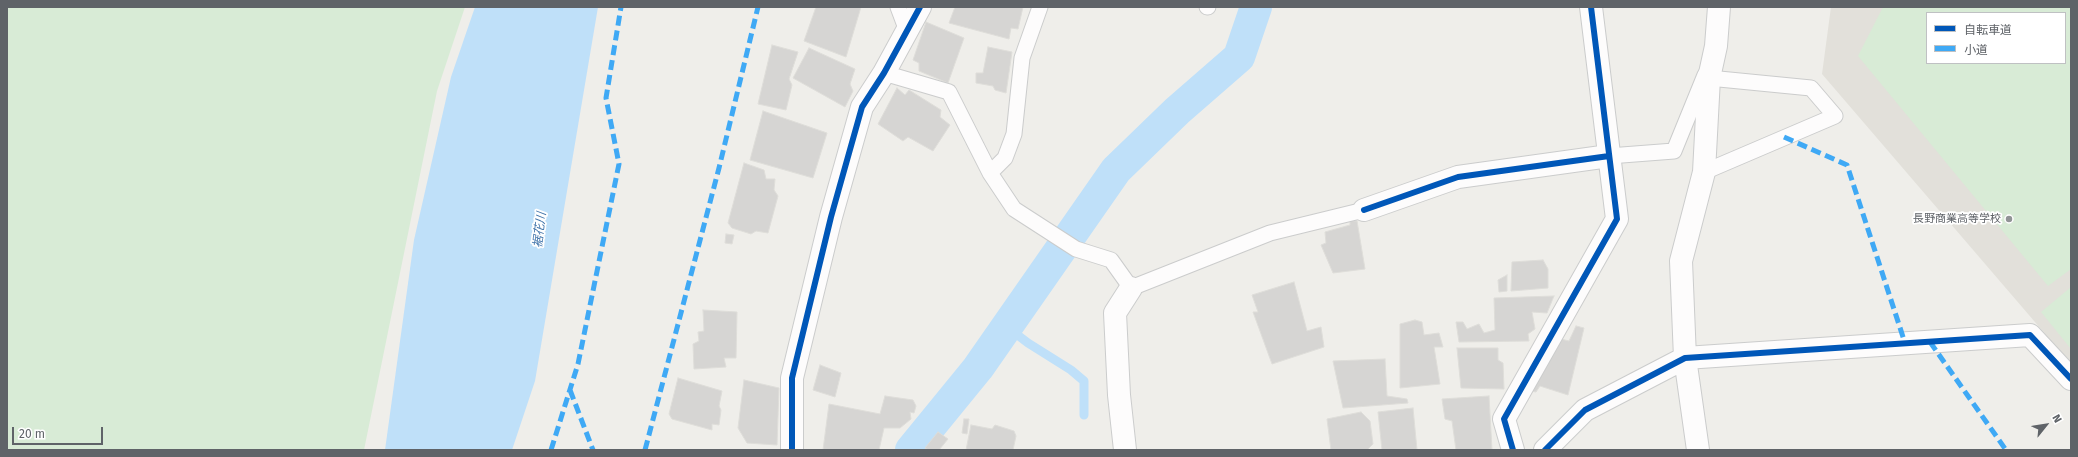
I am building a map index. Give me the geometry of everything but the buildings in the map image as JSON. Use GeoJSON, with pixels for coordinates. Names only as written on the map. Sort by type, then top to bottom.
{"type":"FeatureCollection","features":[{"type":"Feature","properties":{"kind":"street"},"geometry":{"type":"LineString","coordinates":[[792,450],[792,378],[831,217],[862,107],[884,73],[920,7]]}},
{"type":"Feature","properties":{"kind":"street"},"geometry":{"type":"LineString","coordinates":[[1513,450],[1504,419],[1617,219],[1591,7]]}},
{"type":"Feature","properties":{"kind":"street"},"geometry":{"type":"LineString","coordinates":[[1698,450],[1685,358],[1681,261],[1704,172],[1709,78],[1716,46],[1719,7]]}},
{"type":"Feature","properties":{"kind":"street"},"geometry":{"type":"LineString","coordinates":[[1364,210],[1458,177],[1609,156]]}},
{"type":"Feature","properties":{"kind":"street"},"geometry":{"type":"LineString","coordinates":[[1125,450],[1119,395],[1115,313],[1131,288]]}},
{"type":"Feature","properties":{"kind":"street"},"geometry":{"type":"LineString","coordinates":[[1545,450],[1585,410],[1685,358],[2030,335],[2071,378]]}},
{"type":"Feature","properties":{"kind":"lane"},"geometry":{"type":"LineString","coordinates":[[898,7],[907,31]]}},
{"type":"Feature","properties":{"kind":"lane"},"geometry":{"type":"LineString","coordinates":[[990,173],[1005,158],[1014,134],[1022,58],[1040,7]]}},
{"type":"Feature","properties":{"kind":"lane"},"geometry":{"type":"LineString","coordinates":[[1609,156],[1674,152],[1716,46]]}},
{"type":"Feature","properties":{"kind":"lane"},"geometry":{"type":"LineString","coordinates":[[884,73],[949,92],[990,173],[1014,209],[1054,233],[1076,249],[1111,260],[1131,288],[1270,233],[1364,210]]}},
{"type":"Feature","properties":{"kind":"lane"},"geometry":{"type":"LineString","coordinates":[[1704,172],[1835,116],[1811,88],[1709,78]]}},
{"type":"Feature","properties":{"kind":"shaded area","name":"長野商業高等学校"},"geometry":{"type":"Polygon","coordinates":[[[1831,7],[2071,7],[2071,364],[1822,74],[1831,7]]]}},
{"type":"Feature","properties":{"kind":"green space"},"geometry":{"type":"Polygon","coordinates":[[[7,7],[465,7],[437,91],[364,450],[7,450],[7,7]]]}},
{"type":"Feature","properties":{"kind":"green space","name":"長野商業高等学校"},"geometry":{"type":"Polygon","coordinates":[[[1883,7],[2071,7],[2071,269],[2048,286],[1858,56],[1883,7]]]}},
{"type":"Feature","properties":{"kind":"green space"},"geometry":{"type":"Polygon","coordinates":[[[2071,287],[2071,349],[2041,312],[2071,287]]]}},
{"type":"Feature","properties":{"kind":"water","name":"裾花川"},"geometry":{"type":"Polygon","coordinates":[[[475,7],[598,7],[535,381],[512,450],[385,450],[414,240],[451,77],[475,7]]]}},
{"type":"Feature","properties":{"kind":"waterway"},"geometry":{"type":"LineString","coordinates":[[911,450],[978,368],[1116,170],[1177,111],[1239,57],[1256,7]]}},
{"type":"Feature","properties":{"kind":"waterway"},"geometry":{"type":"LineString","coordinates":[[1007,327],[1028,343],[1071,370],[1084,381],[1084,415]]}},
{"type":"Feature","properties":{"kind":"marked path"},"geometry":{"type":"LineString","coordinates":[[551,450],[578,364],[619,164],[606,98],[621,7]]}},
{"type":"Feature","properties":{"kind":"marked path"},"geometry":{"type":"LineString","coordinates":[[645,450],[719,168],[758,7]]}},
{"type":"Feature","properties":{"kind":"marked path"},"geometry":{"type":"LineString","coordinates":[[1784,137],[1847,165],[1905,343]]}},
{"type":"Feature","properties":{"kind":"marked path"},"geometry":{"type":"LineString","coordinates":[[1930,342],[2006,450]]}},
{"type":"Feature","properties":{"kind":"marked path"},"geometry":{"type":"LineString","coordinates":[[570,390],[593,450]]}},
{"type":"Feature","properties":{"kind":"cycle path"},"geometry":{"type":"LineString","coordinates":[[792,450],[792,378],[831,217],[862,107],[884,73],[920,7]]}},
{"type":"Feature","properties":{"kind":"cycle path"},"geometry":{"type":"LineString","coordinates":[[1513,450],[1504,419],[1617,219],[1591,7]]}},
{"type":"Feature","properties":{"kind":"cycle path"},"geometry":{"type":"LineString","coordinates":[[1364,210],[1458,177],[1609,156]]}},
{"type":"Feature","properties":{"kind":"cycle path"},"geometry":{"type":"LineString","coordinates":[[1545,450],[1585,410],[1685,358],[2030,335],[2071,379]]}},
{"type":"Feature","properties":{"kind":"place","name":"長野商業高等学校"},"geometry":{"type":"Point","coordinates":[2009,219]}}]}
